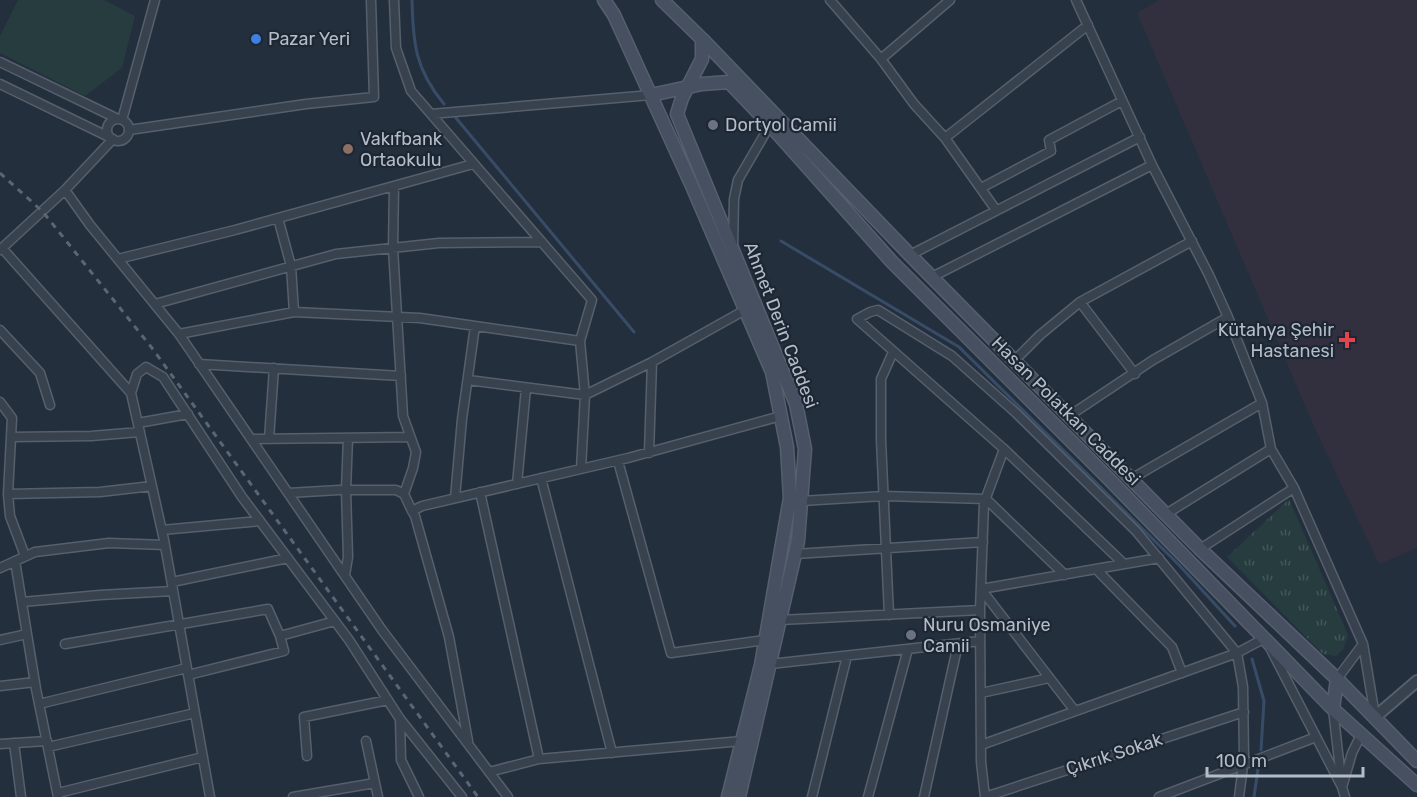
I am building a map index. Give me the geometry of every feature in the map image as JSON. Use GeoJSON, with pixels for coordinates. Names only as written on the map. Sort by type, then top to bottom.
{"type":"FeatureCollection","features":[{"type":"Feature","properties":{"kind":"main road","name":"Ahmet Derin Caddesi"},"geometry":{"type":"LineString","coordinates":[[604,0],[614,15],[651,94],[772,372],[787,447],[790,498],[765,640],[728,797]]}},
{"type":"Feature","properties":{"kind":"main road"},"geometry":{"type":"LineString","coordinates":[[614,15],[620,0]]}},
{"type":"Feature","properties":{"kind":"main road"},"geometry":{"type":"LineString","coordinates":[[664,1],[702,39]]}},
{"type":"Feature","properties":{"kind":"main road","name":"Ahmet Derin Caddesi"},"geometry":{"type":"LineString","coordinates":[[702,39],[702,59],[682,98],[677,114],[796,404],[805,449],[795,554],[739,797]]}},
{"type":"Feature","properties":{"kind":"main road","name":"Hasan Polatkan Caddesi"},"geometry":{"type":"LineString","coordinates":[[702,39],[910,255],[1200,549],[1337,679],[1417,761]]}},
{"type":"Feature","properties":{"kind":"main road","name":"Hasan Polatkan Caddesi"},"geometry":{"type":"LineString","coordinates":[[688,87],[729,82],[892,261],[1333,709],[1417,784]]}},
{"type":"Feature","properties":{"kind":"main road"},"geometry":{"type":"LineString","coordinates":[[651,94],[688,87]]}},
{"type":"Feature","properties":{"kind":"main road"},"geometry":{"type":"LineString","coordinates":[[1333,709],[1337,679]]}},
{"type":"Feature","properties":{"kind":"main road"},"geometry":{"type":"LineString","coordinates":[[1361,735],[1375,717]]}},
{"type":"Feature","properties":{"kind":"street"},"geometry":{"type":"LineString","coordinates":[[120,120],[155,0]]}},
{"type":"Feature","properties":{"kind":"street"},"geometry":{"type":"LineString","coordinates":[[129,130],[374,97],[371,0]]}},
{"type":"Feature","properties":{"kind":"street"},"geometry":{"type":"LineString","coordinates":[[394,0],[396,48],[411,91],[592,300],[579,341],[585,395],[581,469]]}},
{"type":"Feature","properties":{"kind":"street"},"geometry":{"type":"LineString","coordinates":[[830,0],[881,59],[914,104],[945,138],[996,210]]}},
{"type":"Feature","properties":{"kind":"street"},"geometry":{"type":"LineString","coordinates":[[881,59],[950,0]]}},
{"type":"Feature","properties":{"kind":"street"},"geometry":{"type":"LineString","coordinates":[[1076,0],[1152,165],[1228,317],[1262,403],[1271,449],[1294,488],[1364,644],[1375,717]]}},
{"type":"Feature","properties":{"kind":"street"},"geometry":{"type":"LineString","coordinates":[[945,138],[1088,25]]}},
{"type":"Feature","properties":{"kind":"street"},"geometry":{"type":"LineString","coordinates":[[0,62],[120,120],[127,124],[129,130],[125,139],[119,141],[112,139],[0,84]]}},
{"type":"Feature","properties":{"kind":"street"},"geometry":{"type":"LineString","coordinates":[[431,114],[651,94]]}},
{"type":"Feature","properties":{"kind":"street"},"geometry":{"type":"LineString","coordinates":[[981,188],[1051,151],[1048,140],[1122,102]]}},
{"type":"Feature","properties":{"kind":"street"},"geometry":{"type":"LineString","coordinates":[[112,139],[108,126],[120,120]]}},
{"type":"Feature","properties":{"kind":"street"},"geometry":{"type":"LineString","coordinates":[[733,251],[734,199],[738,180],[770,125]]}},
{"type":"Feature","properties":{"kind":"street"},"geometry":{"type":"LineString","coordinates":[[910,255],[1140,137]]}},
{"type":"Feature","properties":{"kind":"street"},"geometry":{"type":"LineString","coordinates":[[112,139],[65,190],[1,249],[131,393]]}},
{"type":"Feature","properties":{"kind":"street"},"geometry":{"type":"LineString","coordinates":[[118,259],[474,164]]}},
{"type":"Feature","properties":{"kind":"street"},"geometry":{"type":"LineString","coordinates":[[932,277],[1152,165]]}},
{"type":"Feature","properties":{"kind":"street"},"geometry":{"type":"LineString","coordinates":[[394,186],[393,248],[403,416],[416,452],[404,494]]}},
{"type":"Feature","properties":{"kind":"street"},"geometry":{"type":"LineString","coordinates":[[65,190],[90,225],[178,334],[382,630],[508,797]]}},
{"type":"Feature","properties":{"kind":"street"},"geometry":{"type":"LineString","coordinates":[[278,218],[291,266],[294,312]]}},
{"type":"Feature","properties":{"kind":"street"},"geometry":{"type":"LineString","coordinates":[[1015,360],[1040,335],[1080,302],[1192,241]]}},
{"type":"Feature","properties":{"kind":"street"},"geometry":{"type":"LineString","coordinates":[[155,304],[336,254],[439,243],[542,242]]}},
{"type":"Feature","properties":{"kind":"street"},"geometry":{"type":"LineString","coordinates":[[1080,302],[1135,374]]}},
{"type":"Feature","properties":{"kind":"street"},"geometry":{"type":"LineString","coordinates":[[468,380],[585,395],[652,362],[745,310]]}},
{"type":"Feature","properties":{"kind":"street"},"geometry":{"type":"LineString","coordinates":[[1124,564],[1004,449],[857,319],[878,310],[952,356],[1051,447],[1136,531],[1237,653],[1244,687],[1239,797]]}},
{"type":"Feature","properties":{"kind":"street"},"geometry":{"type":"LineString","coordinates":[[178,334],[294,312],[420,318],[579,341]]}},
{"type":"Feature","properties":{"kind":"street"},"geometry":{"type":"LineString","coordinates":[[1069,416],[1153,360],[1228,317]]}},
{"type":"Feature","properties":{"kind":"street"},"geometry":{"type":"LineString","coordinates":[[454,498],[475,326]]}},
{"type":"Feature","properties":{"kind":"street"},"geometry":{"type":"LineString","coordinates":[[0,330],[40,373],[50,405]]}},
{"type":"Feature","properties":{"kind":"street"},"geometry":{"type":"LineString","coordinates":[[890,615],[881,379],[893,352]]}},
{"type":"Feature","properties":{"kind":"street"},"geometry":{"type":"LineString","coordinates":[[649,453],[652,362]]}},
{"type":"Feature","properties":{"kind":"street"},"geometry":{"type":"LineString","coordinates":[[199,364],[401,376]]}},
{"type":"Feature","properties":{"kind":"street"},"geometry":{"type":"LineString","coordinates":[[210,797],[165,545],[131,393],[136,374],[146,367],[163,377],[260,521],[335,621],[400,719],[462,797]]}},
{"type":"Feature","properties":{"kind":"street"},"geometry":{"type":"LineString","coordinates":[[269,439],[274,368]]}},
{"type":"Feature","properties":{"kind":"street"},"geometry":{"type":"LineString","coordinates":[[517,484],[526,388]]}},
{"type":"Feature","properties":{"kind":"street"},"geometry":{"type":"LineString","coordinates":[[0,402],[12,418],[4,494],[25,556]]}},
{"type":"Feature","properties":{"kind":"street"},"geometry":{"type":"LineString","coordinates":[[1131,478],[1262,403]]}},
{"type":"Feature","properties":{"kind":"street"},"geometry":{"type":"LineString","coordinates":[[138,423],[188,414]]}},
{"type":"Feature","properties":{"kind":"street"},"geometry":{"type":"LineString","coordinates":[[412,511],[422,506],[454,498],[618,461],[781,416]]}},
{"type":"Feature","properties":{"kind":"street"},"geometry":{"type":"LineString","coordinates":[[11,437],[91,436],[140,432]]}},
{"type":"Feature","properties":{"kind":"street"},"geometry":{"type":"LineString","coordinates":[[251,439],[411,437]]}},
{"type":"Feature","properties":{"kind":"street"},"geometry":{"type":"LineString","coordinates":[[345,575],[348,556],[346,490],[348,438]]}},
{"type":"Feature","properties":{"kind":"street"},"geometry":{"type":"LineString","coordinates":[[985,797],[981,745],[980,641],[983,542],[986,499],[1004,449]]}},
{"type":"Feature","properties":{"kind":"street"},"geometry":{"type":"LineString","coordinates":[[1166,513],[1271,449]]}},
{"type":"Feature","properties":{"kind":"street"},"geometry":{"type":"LineString","coordinates":[[618,461],[671,653],[765,640]]}},
{"type":"Feature","properties":{"kind":"street"},"geometry":{"type":"LineString","coordinates":[[541,478],[612,753]]}},
{"type":"Feature","properties":{"kind":"street"},"geometry":{"type":"LineString","coordinates":[[4,494],[100,492],[152,486]]}},
{"type":"Feature","properties":{"kind":"street"},"geometry":{"type":"LineString","coordinates":[[1200,549],[1294,488]]}},
{"type":"Feature","properties":{"kind":"street"},"geometry":{"type":"LineString","coordinates":[[288,493],[396,490],[404,494],[415,516],[449,638],[468,744]]}},
{"type":"Feature","properties":{"kind":"street"},"geometry":{"type":"LineString","coordinates":[[480,492],[539,759]]}},
{"type":"Feature","properties":{"kind":"street"},"geometry":{"type":"LineString","coordinates":[[801,501],[884,496],[986,499],[1065,574]]}},
{"type":"Feature","properties":{"kind":"street"},"geometry":{"type":"LineString","coordinates":[[162,530],[260,521]]}},
{"type":"Feature","properties":{"kind":"street"},"geometry":{"type":"LineString","coordinates":[[795,554],[886,550],[983,542]]}},
{"type":"Feature","properties":{"kind":"street"},"geometry":{"type":"LineString","coordinates":[[0,568],[35,552],[109,543],[165,545]]}},
{"type":"Feature","properties":{"kind":"street"},"geometry":{"type":"LineString","coordinates":[[22,602],[172,586],[288,558]]}},
{"type":"Feature","properties":{"kind":"street"},"geometry":{"type":"LineString","coordinates":[[981,589],[1159,558]]}},
{"type":"Feature","properties":{"kind":"street"},"geometry":{"type":"LineString","coordinates":[[15,561],[39,704],[58,795],[203,757]]}},
{"type":"Feature","properties":{"kind":"street"},"geometry":{"type":"LineString","coordinates":[[1096,569],[1172,647],[1182,673]]}},
{"type":"Feature","properties":{"kind":"street"},"geometry":{"type":"LineString","coordinates":[[981,589],[1074,711]]}},
{"type":"Feature","properties":{"kind":"street"},"geometry":{"type":"LineString","coordinates":[[39,704],[284,651],[268,609],[65,644]]}},
{"type":"Feature","properties":{"kind":"street"},"geometry":{"type":"LineString","coordinates":[[780,620],[980,610]]}},
{"type":"Feature","properties":{"kind":"street"},"geometry":{"type":"LineString","coordinates":[[280,636],[335,621]]}},
{"type":"Feature","properties":{"kind":"street"},"geometry":{"type":"LineString","coordinates":[[0,639],[27,634]]}},
{"type":"Feature","properties":{"kind":"street"},"geometry":{"type":"LineString","coordinates":[[981,745],[1237,653],[1265,638],[1342,787]]}},
{"type":"Feature","properties":{"kind":"street"},"geometry":{"type":"LineString","coordinates":[[770,664],[980,641]]}},
{"type":"Feature","properties":{"kind":"street"},"geometry":{"type":"LineString","coordinates":[[924,797],[958,644]]}},
{"type":"Feature","properties":{"kind":"street"},"geometry":{"type":"LineString","coordinates":[[1337,679],[1364,644]]}},
{"type":"Feature","properties":{"kind":"street"},"geometry":{"type":"LineString","coordinates":[[868,797],[908,649]]}},
{"type":"Feature","properties":{"kind":"street"},"geometry":{"type":"LineString","coordinates":[[812,797],[847,656]]}},
{"type":"Feature","properties":{"kind":"street"},"geometry":{"type":"LineString","coordinates":[[981,693],[1049,678]]}},
{"type":"Feature","properties":{"kind":"street"},"geometry":{"type":"LineString","coordinates":[[1375,717],[1417,681]]}},
{"type":"Feature","properties":{"kind":"street"},"geometry":{"type":"LineString","coordinates":[[0,686],[35,682]]}},
{"type":"Feature","properties":{"kind":"street"},"geometry":{"type":"LineString","coordinates":[[307,756],[304,717],[388,700]]}},
{"type":"Feature","properties":{"kind":"street"},"geometry":{"type":"LineString","coordinates":[[1333,709],[1345,797]]}},
{"type":"Feature","properties":{"kind":"street","name":"Çıkrık Sokak"},"geometry":{"type":"LineString","coordinates":[[985,797],[1244,712]]}},
{"type":"Feature","properties":{"kind":"street"},"geometry":{"type":"LineString","coordinates":[[0,744],[48,744],[195,713]]}},
{"type":"Feature","properties":{"kind":"street"},"geometry":{"type":"LineString","coordinates":[[400,719],[402,760],[419,797]]}},
{"type":"Feature","properties":{"kind":"street"},"geometry":{"type":"LineString","coordinates":[[1342,787],[1352,753],[1361,735]]}},
{"type":"Feature","properties":{"kind":"street"},"geometry":{"type":"LineString","coordinates":[[1159,797],[1316,737]]}},
{"type":"Feature","properties":{"kind":"street"},"geometry":{"type":"LineString","coordinates":[[366,741],[378,797]]}},
{"type":"Feature","properties":{"kind":"street"},"geometry":{"type":"LineString","coordinates":[[489,772],[539,759],[742,741]]}},
{"type":"Feature","properties":{"kind":"street"},"geometry":{"type":"LineString","coordinates":[[14,743],[21,797]]}},
{"type":"Feature","properties":{"kind":"street"},"geometry":{"type":"LineString","coordinates":[[293,797],[328,794],[375,783]]}},
{"type":"Feature","properties":{"kind":"shaded area","name":"Kütahya Şehir Hastanesi"},"geometry":{"type":"Polygon","coordinates":[[[1159,0],[1417,0],[1417,548],[1379,564],[1316,431],[1137,13],[1159,0]]]}},
{"type":"Feature","properties":{"kind":"green space"},"geometry":{"type":"Polygon","coordinates":[[[18,0],[104,0],[135,16],[122,68],[85,96],[0,53],[0,36],[18,0]]]}},
{"type":"Feature","properties":{"kind":"green space"},"geometry":{"type":"Polygon","coordinates":[[[1289,499],[1348,635],[1343,650],[1336,656],[1323,654],[1227,557],[1289,499]]]}},
{"type":"Feature","properties":{"kind":"waterway"},"geometry":{"type":"LineString","coordinates":[[412,0],[413,29],[421,67],[444,104]]}},
{"type":"Feature","properties":{"kind":"waterway"},"geometry":{"type":"LineString","coordinates":[[456,118],[634,332]]}},
{"type":"Feature","properties":{"kind":"waterway"},"geometry":{"type":"LineString","coordinates":[[781,241],[959,347],[1179,565],[1235,626]]}},
{"type":"Feature","properties":{"kind":"waterway"},"geometry":{"type":"LineString","coordinates":[[1252,659],[1264,701],[1261,750]]}},
{"type":"Feature","properties":{"kind":"waterway"},"geometry":{"type":"LineString","coordinates":[[1254,797],[1258,769]]}},
{"type":"Feature","properties":{"kind":"railway"},"geometry":{"type":"LineString","coordinates":[[0,173],[43,212],[152,348],[478,797]]}},
{"type":"Feature","properties":{"kind":"place","name":"Pazar Yeri"},"geometry":{"type":"Point","coordinates":[256,39]}},
{"type":"Feature","properties":{"kind":"place","name":"Dortyol Camii"},"geometry":{"type":"Point","coordinates":[713,125]}},
{"type":"Feature","properties":{"kind":"place","name":"Vakıfbank Ortaokulu"},"geometry":{"type":"Point","coordinates":[348,149]}},
{"type":"Feature","properties":{"kind":"place","name":"Kütahya Şehir Hastanesi"},"geometry":{"type":"Point","coordinates":[1347,340]}},
{"type":"Feature","properties":{"kind":"place","name":"Nuru Osmaniye Camii"},"geometry":{"type":"Point","coordinates":[911,635]}}]}
